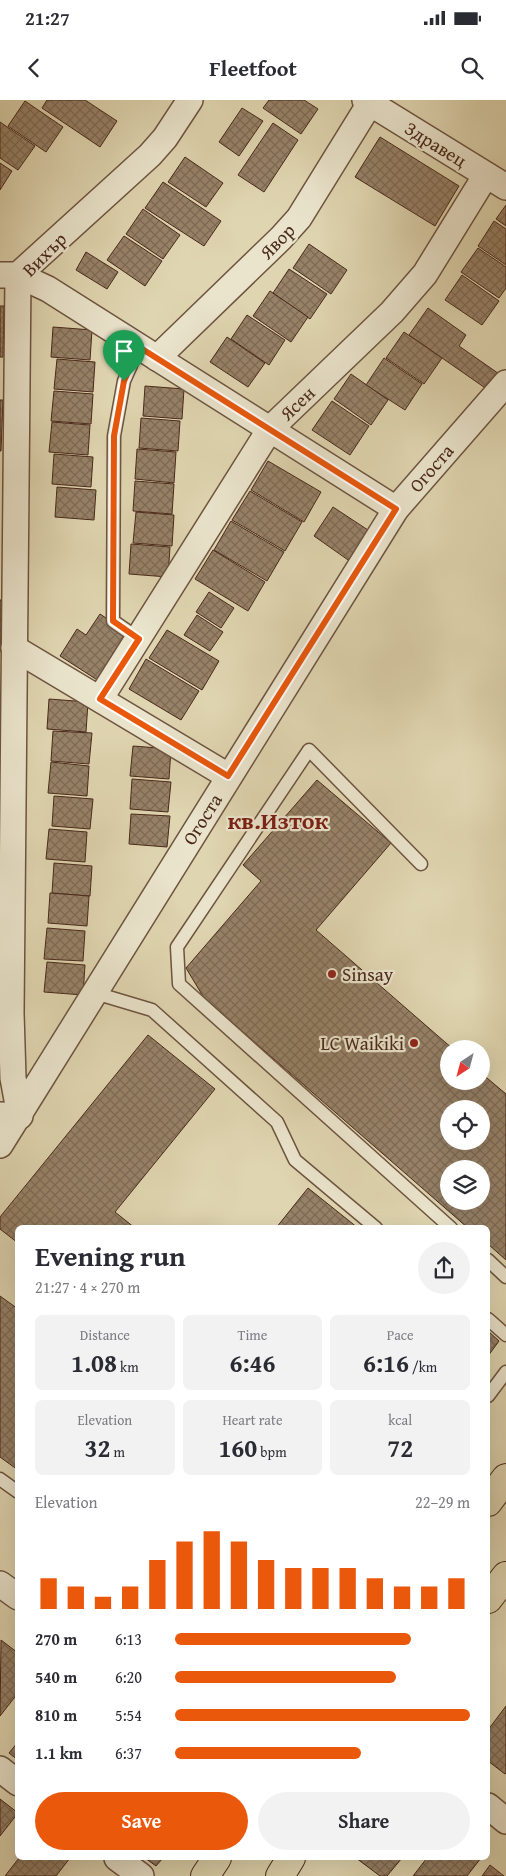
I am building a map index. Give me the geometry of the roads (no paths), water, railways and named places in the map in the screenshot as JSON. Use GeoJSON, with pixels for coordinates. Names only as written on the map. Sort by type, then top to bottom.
{"type":"FeatureCollection","features":[{"type":"Feature","properties":{"kind":"main road"},"geometry":{"type":"LineString","coordinates":[[490,1499],[506,1478]]}},
{"type":"Feature","properties":{"kind":"main road"},"geometry":{"type":"LineString","coordinates":[[490,1596],[506,1576]]}},
{"type":"Feature","properties":{"kind":"main road"},"geometry":{"type":"LineString","coordinates":[[205,1876],[216,1860]]}},
{"type":"Feature","properties":{"kind":"main road"},"geometry":{"type":"LineString","coordinates":[[280,1876],[291,1860]]}},
{"type":"Feature","properties":{"kind":"street","name":"Вихър"},"geometry":{"type":"LineString","coordinates":[[10,1115],[13,1078],[6,1013],[6,786],[7,680],[14,648],[7,584],[9,275],[150,155],[165,138],[190,100]]}},
{"type":"Feature","properties":{"kind":"street","name":"Здравец"},"geometry":{"type":"LineString","coordinates":[[369,101],[496,181]]}},
{"type":"Feature","properties":{"kind":"street","name":"Явор"},"geometry":{"type":"LineString","coordinates":[[148,352],[281,238],[299,218],[369,101]]}},
{"type":"Feature","properties":{"kind":"street","name":"Ясен"},"geometry":{"type":"LineString","coordinates":[[100,699],[270,429],[392,312],[425,274],[496,181]]}},
{"type":"Feature","properties":{"kind":"street"},"geometry":{"type":"LineString","coordinates":[[9,275],[48,289],[396,509]]}},
{"type":"Feature","properties":{"kind":"street","name":"Огоста"},"geometry":{"type":"LineString","coordinates":[[0,1145],[10,1115],[95,993],[228,776],[396,509],[506,383]]}},
{"type":"Feature","properties":{"kind":"street"},"geometry":{"type":"LineString","coordinates":[[14,648],[228,776]]}},
{"type":"Feature","properties":{"kind":"street"},"geometry":{"type":"LineString","coordinates":[[0,1584],[15,1595]]}},
{"type":"Feature","properties":{"kind":"street"},"geometry":{"type":"LineString","coordinates":[[0,1769],[15,1780]]}},
{"type":"Feature","properties":{"kind":"street"},"geometry":{"type":"LineString","coordinates":[[490,1808],[506,1821]]}},
{"type":"Feature","properties":{"kind":"street"},"geometry":{"type":"LineString","coordinates":[[120,1860],[141,1876]]}},
{"type":"Feature","properties":{"kind":"lane","name":"Явор"},"geometry":{"type":"LineString","coordinates":[[139,639],[113,621],[114,436],[124,381],[148,352]]}},
{"type":"Feature","properties":{"kind":"lane"},"geometry":{"type":"LineString","coordinates":[[421,864],[309,750],[177,947],[179,984],[448,1225]]}},
{"type":"Feature","properties":{"kind":"lane"},"geometry":{"type":"LineString","coordinates":[[95,993],[152,1010],[277,1122],[295,1160],[372,1225]]}},
{"type":"Feature","properties":{"kind":"lane"},"geometry":{"type":"LineString","coordinates":[[490,1262],[506,1277]]}},
{"type":"Feature","properties":{"kind":"lane"},"geometry":{"type":"LineString","coordinates":[[490,1321],[506,1335]]}},
{"type":"Feature","properties":{"kind":"lane"},"geometry":{"type":"LineString","coordinates":[[490,1393],[506,1372]]}},
{"type":"Feature","properties":{"kind":"lane"},"geometry":{"type":"LineString","coordinates":[[0,1479],[15,1490]]}},
{"type":"Feature","properties":{"kind":"place","name":"Sinsay"},"geometry":{"type":"Point","coordinates":[332,974]}},
{"type":"Feature","properties":{"kind":"place","name":"LC Waikiki"},"geometry":{"type":"Point","coordinates":[414,1043]}},
{"type":"Feature","properties":{"kind":"district","name":"кв.Изток"},"geometry":{"type":"Point","coordinates":[278,820]}}]}
